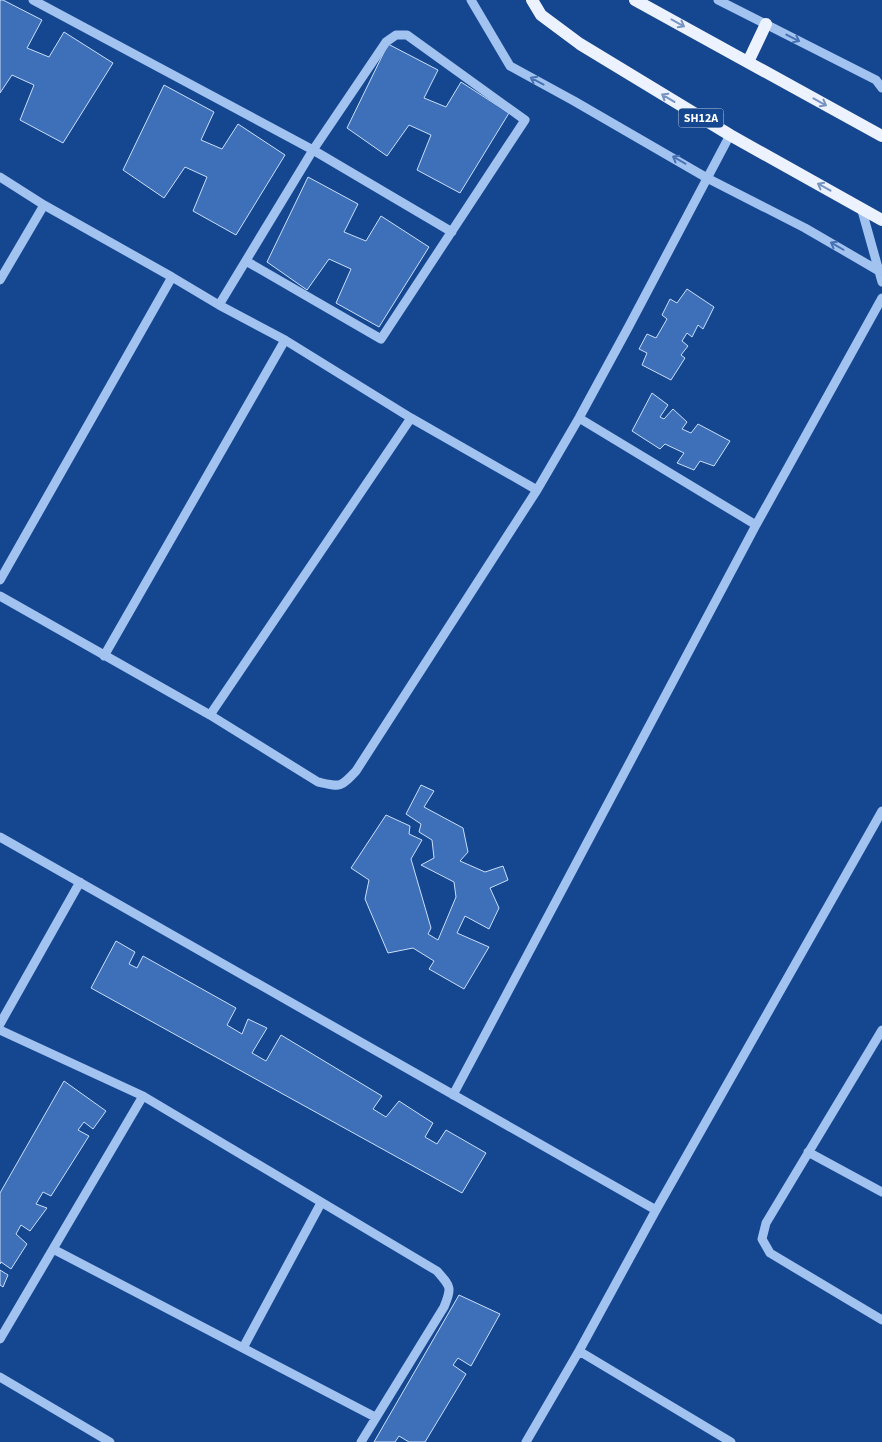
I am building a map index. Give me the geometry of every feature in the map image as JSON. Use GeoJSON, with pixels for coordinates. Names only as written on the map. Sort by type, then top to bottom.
{"type":"FeatureCollection","features":[{"type":"Feature","properties":{"kind":"main road","name":"SH12A"},"geometry":{"type":"LineString","coordinates":[[532,0],[541,15],[580,44],[730,135],[882,220]]}},
{"type":"Feature","properties":{"kind":"main road"},"geometry":{"type":"LineString","coordinates":[[635,0],[882,136]]}},
{"type":"Feature","properties":{"kind":"main road"},"geometry":{"type":"LineString","coordinates":[[748,62],[766,24]]}},
{"type":"Feature","properties":{"kind":"street"},"geometry":{"type":"LineString","coordinates":[[32,0],[313,150],[452,232]]}},
{"type":"Feature","properties":{"kind":"street"},"geometry":{"type":"LineString","coordinates":[[471,0],[510,66],[707,178],[805,228],[879,271]]}},
{"type":"Feature","properties":{"kind":"street"},"geometry":{"type":"LineString","coordinates":[[718,0],[876,80],[882,88]]}},
{"type":"Feature","properties":{"kind":"street"},"geometry":{"type":"LineString","coordinates":[[219,305],[313,150],[386,42],[396,35],[407,35],[524,120],[381,339],[246,261]]}},
{"type":"Feature","properties":{"kind":"street"},"geometry":{"type":"LineString","coordinates":[[0,596],[210,715],[318,782],[334,786],[343,784],[356,771],[537,490],[579,418],[730,135]]}},
{"type":"Feature","properties":{"kind":"street"},"geometry":{"type":"LineString","coordinates":[[0,177],[44,205],[219,305],[285,340],[411,418],[537,490]]}},
{"type":"Feature","properties":{"kind":"street"},"geometry":{"type":"LineString","coordinates":[[0,280],[44,205]]}},
{"type":"Feature","properties":{"kind":"street"},"geometry":{"type":"LineString","coordinates":[[861,207],[882,282]]}},
{"type":"Feature","properties":{"kind":"street"},"geometry":{"type":"LineString","coordinates":[[0,580],[172,277]]}},
{"type":"Feature","properties":{"kind":"street"},"geometry":{"type":"LineString","coordinates":[[453,1095],[756,525],[882,298]]}},
{"type":"Feature","properties":{"kind":"street"},"geometry":{"type":"LineString","coordinates":[[104,656],[285,340]]}},
{"type":"Feature","properties":{"kind":"street"},"geometry":{"type":"LineString","coordinates":[[210,715],[411,418]]}},
{"type":"Feature","properties":{"kind":"street"},"geometry":{"type":"LineString","coordinates":[[579,418],[756,525]]}},
{"type":"Feature","properties":{"kind":"street"},"geometry":{"type":"LineString","coordinates":[[526,1442],[882,811]]}},
{"type":"Feature","properties":{"kind":"street"},"geometry":{"type":"LineString","coordinates":[[0,837],[656,1210]]}},
{"type":"Feature","properties":{"kind":"street"},"geometry":{"type":"LineString","coordinates":[[0,1024],[80,882]]}},
{"type":"Feature","properties":{"kind":"street"},"geometry":{"type":"LineString","coordinates":[[0,1030],[143,1096],[437,1272],[448,1283],[450,1292],[444,1307],[361,1442]]}},
{"type":"Feature","properties":{"kind":"street"},"geometry":{"type":"LineString","coordinates":[[882,1030],[766,1223],[762,1239],[770,1253],[882,1320]]}},
{"type":"Feature","properties":{"kind":"street"},"geometry":{"type":"LineString","coordinates":[[0,1339],[143,1096]]}},
{"type":"Feature","properties":{"kind":"street"},"geometry":{"type":"LineString","coordinates":[[808,1152],[882,1192]]}},
{"type":"Feature","properties":{"kind":"street"},"geometry":{"type":"LineString","coordinates":[[243,1348],[321,1202]]}},
{"type":"Feature","properties":{"kind":"street"},"geometry":{"type":"LineString","coordinates":[[53,1249],[375,1417]]}},
{"type":"Feature","properties":{"kind":"street"},"geometry":{"type":"LineString","coordinates":[[579,1351],[731,1442]]}},
{"type":"Feature","properties":{"kind":"street"},"geometry":{"type":"LineString","coordinates":[[0,1377],[110,1442]]}},
{"type":"Feature","properties":{"kind":"building"},"geometry":{"type":"Polygon","coordinates":[[[0,0],[42,20],[27,48],[49,57],[64,32],[113,63],[63,143],[20,120],[34,85],[12,75],[0,93],[0,0]]]}},
{"type":"Feature","properties":{"kind":"building"},"geometry":{"type":"Polygon","coordinates":[[[388,44],[438,70],[424,98],[446,107],[461,82],[509,113],[460,193],[417,170],[431,135],[409,125],[387,156],[347,128],[388,44]]]}},
{"type":"Feature","properties":{"kind":"building"},"geometry":{"type":"Polygon","coordinates":[[[164,85],[214,112],[201,140],[222,149],[238,124],[285,155],[236,235],[193,211],[207,177],[185,167],[164,198],[123,170],[164,85]]]}},
{"type":"Feature","properties":{"kind":"building"},"geometry":{"type":"Polygon","coordinates":[[[308,177],[358,204],[344,232],[366,241],[381,216],[429,247],[379,327],[336,303],[351,269],[329,259],[307,290],[267,262],[308,177]]]}},
{"type":"Feature","properties":{"kind":"building"},"geometry":{"type":"Polygon","coordinates":[[[687,289],[714,307],[703,329],[698,325],[692,337],[687,333],[682,341],[688,346],[681,355],[685,358],[671,380],[642,365],[647,353],[639,349],[647,334],[656,338],[667,319],[662,315],[670,299],[677,303],[687,289]]]}},
{"type":"Feature","properties":{"kind":"building"},"geometry":{"type":"Polygon","coordinates":[[[652,393],[668,405],[660,417],[664,419],[673,409],[687,422],[682,429],[691,433],[698,424],[730,441],[714,466],[700,461],[694,470],[677,463],[684,453],[665,444],[660,449],[632,431],[652,393]]]}},
{"type":"Feature","properties":{"kind":"building"},"geometry":{"type":"Polygon","coordinates":[[[421,785],[434,791],[424,807],[463,828],[468,852],[460,861],[485,872],[503,866],[508,880],[490,888],[499,908],[489,929],[465,916],[457,933],[489,947],[464,989],[429,969],[434,961],[413,948],[388,953],[365,899],[369,880],[351,868],[386,815],[410,826],[409,834],[422,840],[411,859],[431,928],[428,934],[438,940],[456,897],[454,882],[421,865],[434,858],[432,840],[419,832],[421,824],[406,814],[421,785]]]}},
{"type":"Feature","properties":{"kind":"building"},"geometry":{"type":"Polygon","coordinates":[[[116,941],[135,952],[129,964],[137,968],[143,956],[236,1008],[227,1025],[242,1034],[248,1019],[267,1028],[252,1053],[266,1061],[281,1035],[382,1096],[373,1109],[386,1117],[399,1101],[433,1123],[425,1137],[437,1144],[446,1130],[486,1153],[462,1193],[91,988],[116,941]]]}},
{"type":"Feature","properties":{"kind":"building"},"geometry":{"type":"Polygon","coordinates":[[[64,1081],[106,1111],[93,1129],[84,1122],[78,1130],[89,1136],[51,1196],[43,1192],[36,1204],[47,1208],[30,1231],[21,1225],[16,1234],[27,1244],[11,1269],[1,1262],[0,1264],[0,1193],[64,1081]]]}},
{"type":"Feature","properties":{"kind":"building"},"geometry":{"type":"Polygon","coordinates":[[[0,1270],[8,1275],[3,1287],[0,1285],[0,1270]]]}},
{"type":"Feature","properties":{"kind":"building"},"geometry":{"type":"Polygon","coordinates":[[[459,1295],[500,1314],[471,1366],[458,1358],[453,1365],[466,1374],[425,1442],[409,1442],[399,1436],[395,1442],[374,1442],[459,1295]]]}}]}
